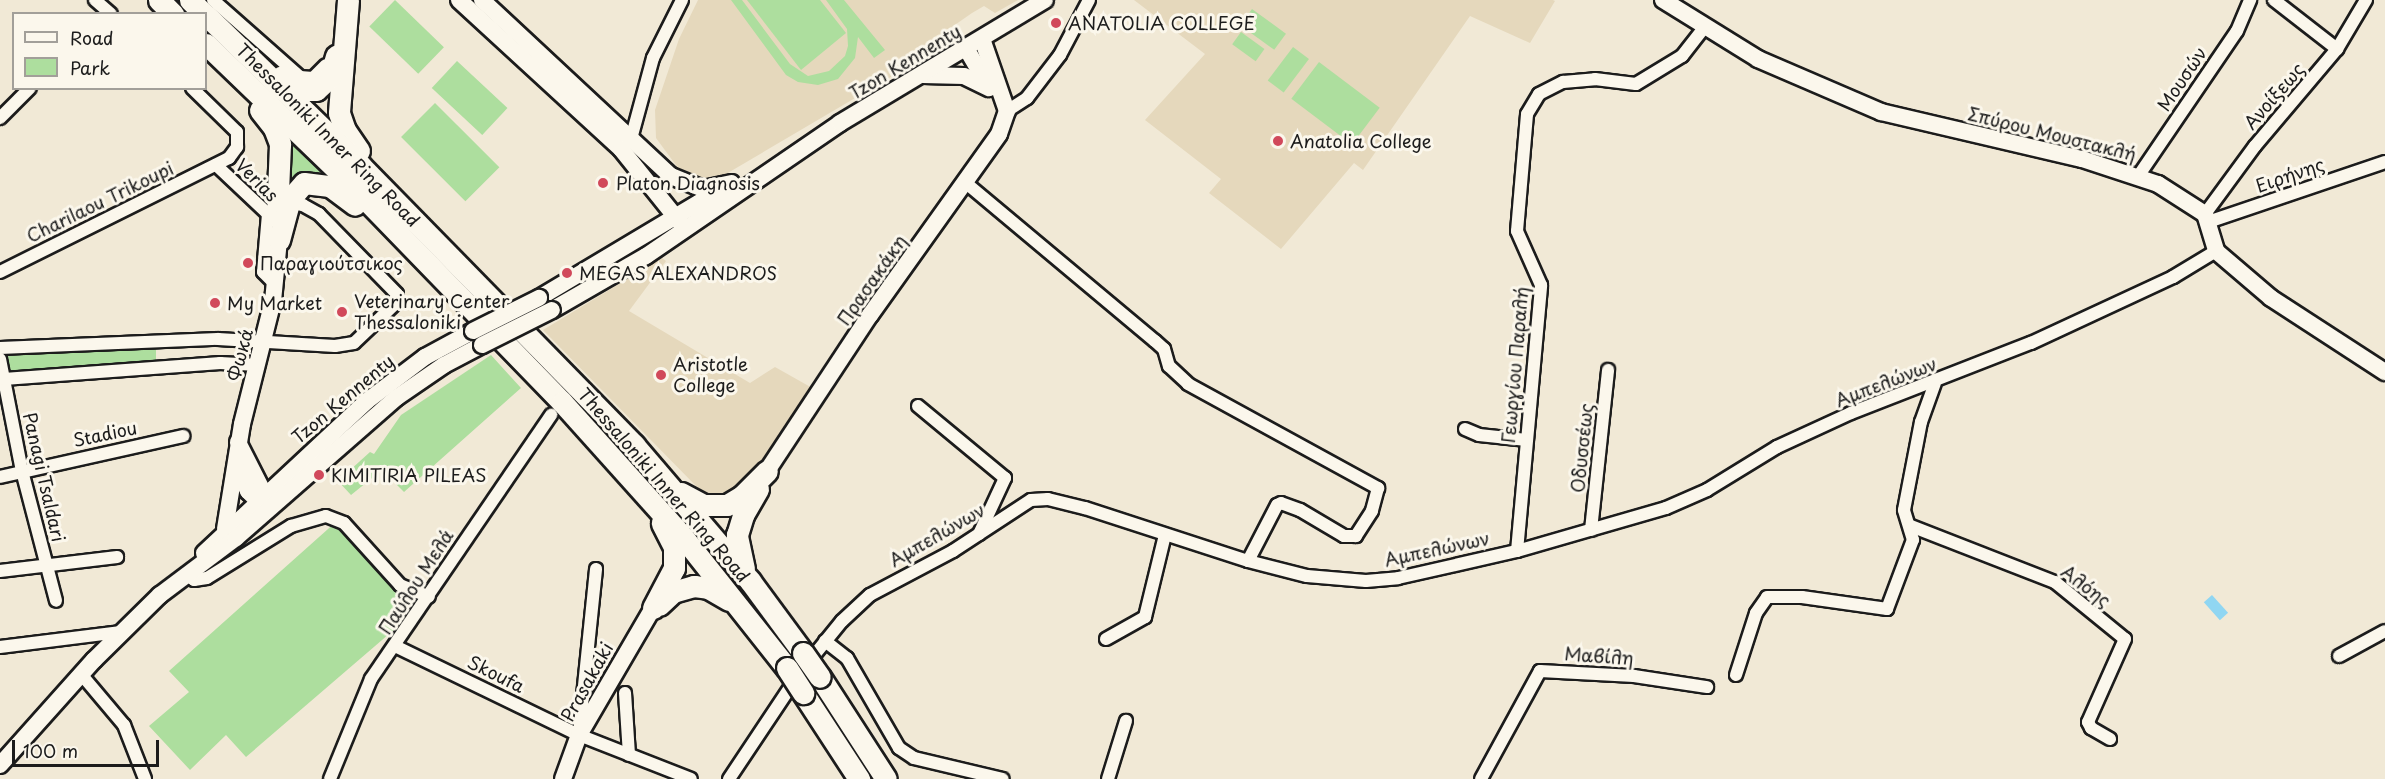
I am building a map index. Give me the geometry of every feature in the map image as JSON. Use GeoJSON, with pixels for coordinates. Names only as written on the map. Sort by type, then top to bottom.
{"type":"FeatureCollection","features":[{"type":"Feature","properties":{"kind":"highway"},"geometry":{"type":"LineString","coordinates":[[159,0],[171,12]]}},
{"type":"Feature","properties":{"kind":"highway"},"geometry":{"type":"LineString","coordinates":[[192,0],[207,12]]}},
{"type":"Feature","properties":{"kind":"highway","name":"Thessaloniki Inner Ring Road"},"geometry":{"type":"LineString","coordinates":[[192,0],[203,12]]}},
{"type":"Feature","properties":{"kind":"highway"},"geometry":{"type":"LineString","coordinates":[[207,12],[302,90],[316,90],[327,82],[348,0]]}},
{"type":"Feature","properties":{"kind":"highway"},"geometry":{"type":"LineString","coordinates":[[348,0],[341,122],[354,145],[460,266]]}},
{"type":"Feature","properties":{"kind":"highway","name":"Thessaloniki Inner Ring Road"},"geometry":{"type":"LineString","coordinates":[[207,16],[460,266],[667,482],[750,581],[820,677],[886,779]]}},
{"type":"Feature","properties":{"kind":"highway","name":"Thessaloniki Inner Ring Road"},"geometry":{"type":"LineString","coordinates":[[207,45],[430,266],[650,501],[747,615]]}},
{"type":"Feature","properties":{"kind":"highway"},"geometry":{"type":"LineString","coordinates":[[207,54],[264,114],[278,135],[279,240]]}},
{"type":"Feature","properties":{"kind":"highway"},"geometry":{"type":"LineString","coordinates":[[279,240],[288,203],[304,183],[330,186],[395,241],[430,266]]}},
{"type":"Feature","properties":{"kind":"highway"},"geometry":{"type":"LineString","coordinates":[[667,482],[698,503],[722,506],[737,501],[767,471]]}},
{"type":"Feature","properties":{"kind":"highway"},"geometry":{"type":"LineString","coordinates":[[750,581],[742,565],[737,535],[743,515],[767,471]]}},
{"type":"Feature","properties":{"kind":"highway"},"geometry":{"type":"LineString","coordinates":[[650,501],[672,542],[675,556],[671,578],[653,608]]}},
{"type":"Feature","properties":{"kind":"highway"},"geometry":{"type":"LineString","coordinates":[[653,608],[678,590],[700,586],[726,597],[747,615],[787,668],[859,779]]}},
{"type":"Feature","properties":{"kind":"main road"},"geometry":{"type":"LineString","coordinates":[[459,0],[621,149],[687,218]]}},
{"type":"Feature","properties":{"kind":"main road"},"geometry":{"type":"LineString","coordinates":[[482,0],[675,179],[696,188],[710,189],[731,183]]}},
{"type":"Feature","properties":{"kind":"main road","name":"Tzon Kennenty"},"geometry":{"type":"LineString","coordinates":[[0,765],[81,674],[122,632],[265,503],[396,398],[478,338],[539,298],[687,218],[1045,0]]}},
{"type":"Feature","properties":{"kind":"main road","name":"Σπύρου Μουστακλή"},"geometry":{"type":"LineString","coordinates":[[1663,0],[1704,28],[1768,64],[1899,119],[2006,141],[2139,175],[2206,218]]}},
{"type":"Feature","properties":{"kind":"main road"},"geometry":{"type":"LineString","coordinates":[[982,39],[993,62],[1005,106]]}},
{"type":"Feature","properties":{"kind":"main road"},"geometry":{"type":"LineString","coordinates":[[966,48],[989,88],[1005,106]]}},
{"type":"Feature","properties":{"kind":"main road"},"geometry":{"type":"LineString","coordinates":[[919,76],[964,76],[989,88]]}},
{"type":"Feature","properties":{"kind":"main road","name":"Πρασακάκη"},"geometry":{"type":"LineString","coordinates":[[767,471],[870,315],[999,134],[1005,106]]}},
{"type":"Feature","properties":{"kind":"main road","name":"Tzon Kennenty"},"geometry":{"type":"LineString","coordinates":[[687,218],[731,183],[785,158]]}},
{"type":"Feature","properties":{"kind":"main road"},"geometry":{"type":"LineString","coordinates":[[654,161],[687,218]]}},
{"type":"Feature","properties":{"kind":"main road"},"geometry":{"type":"LineString","coordinates":[[478,338],[552,310],[687,218]]}},
{"type":"Feature","properties":{"kind":"main road"},"geometry":{"type":"LineString","coordinates":[[2206,218],[2216,251],[2296,317],[2385,372]]}},
{"type":"Feature","properties":{"kind":"main road","name":"Φωκά"},"geometry":{"type":"LineString","coordinates":[[225,530],[242,462],[238,442],[264,342],[275,284],[279,240]]}},
{"type":"Feature","properties":{"kind":"main road","name":"Tzon Kennenty"},"geometry":{"type":"LineString","coordinates":[[186,574],[225,530],[265,503],[283,477],[393,381],[425,357],[478,338]]}},
{"type":"Feature","properties":{"kind":"main road"},"geometry":{"type":"LineString","coordinates":[[242,462],[267,476],[283,477]]}},
{"type":"Feature","properties":{"kind":"main road"},"geometry":{"type":"LineString","coordinates":[[242,462],[244,486],[265,503]]}},
{"type":"Feature","properties":{"kind":"main road","name":"Prasakaki"},"geometry":{"type":"LineString","coordinates":[[563,779],[579,735],[653,608]]}},
{"type":"Feature","properties":{"kind":"street"},"geometry":{"type":"LineString","coordinates":[[95,0],[110,12]]}},
{"type":"Feature","properties":{"kind":"street"},"geometry":{"type":"LineString","coordinates":[[213,0],[304,79],[321,72],[338,40]]}},
{"type":"Feature","properties":{"kind":"street"},"geometry":{"type":"LineString","coordinates":[[631,139],[655,53],[682,0]]}},
{"type":"Feature","properties":{"kind":"street"},"geometry":{"type":"LineString","coordinates":[[1005,106],[1027,98],[1054,63],[1089,0]]}},
{"type":"Feature","properties":{"kind":"street","name":"Μουσών"},"geometry":{"type":"LineString","coordinates":[[2139,175],[2236,31],[2250,0]]}},
{"type":"Feature","properties":{"kind":"street"},"geometry":{"type":"LineString","coordinates":[[2274,0],[2337,49]]}},
{"type":"Feature","properties":{"kind":"street","name":"Ανοίξεως"},"geometry":{"type":"LineString","coordinates":[[2206,218],[2255,146],[2337,49],[2366,0]]}},
{"type":"Feature","properties":{"kind":"street","name":"Γεωργίου Παραλή"},"geometry":{"type":"LineString","coordinates":[[1516,551],[1541,285],[1516,231],[1529,109],[1539,94],[1563,82],[1594,79],[1636,84],[1682,56],[1704,28]]}},
{"type":"Feature","properties":{"kind":"street"},"geometry":{"type":"LineString","coordinates":[[0,118],[28,90]]}},
{"type":"Feature","properties":{"kind":"street","name":"Verias"},"geometry":{"type":"LineString","coordinates":[[194,90],[237,132],[234,153],[216,165],[268,214],[263,272],[275,284]]}},
{"type":"Feature","properties":{"kind":"street","name":"Ειρήνης"},"geometry":{"type":"LineString","coordinates":[[2206,218],[2385,162]]}},
{"type":"Feature","properties":{"kind":"street","name":"Charilaou Trikoupi"},"geometry":{"type":"LineString","coordinates":[[0,272],[216,165]]}},
{"type":"Feature","properties":{"kind":"street"},"geometry":{"type":"LineString","coordinates":[[966,183],[1164,349],[1169,366],[1188,384],[1378,488],[1372,512],[1356,536],[1344,536],[1300,510],[1281,503],[1277,505],[1248,561]]}},
{"type":"Feature","properties":{"kind":"street"},"geometry":{"type":"LineString","coordinates":[[0,348],[200,340],[351,345],[397,300],[397,294],[319,214],[303,205],[288,203]]}},
{"type":"Feature","properties":{"kind":"street","name":"Αμπελώνων"},"geometry":{"type":"LineString","coordinates":[[729,779],[779,702],[825,641],[870,595],[978,534],[1031,500],[1048,499],[1248,561],[1307,576],[1366,581],[1398,578],[1516,551],[1666,508],[1707,490],[1777,447],[1851,413],[1935,383],[2173,277],[2216,251]]}},
{"type":"Feature","properties":{"kind":"street","name":"Panagi Tsaldari"},"geometry":{"type":"LineString","coordinates":[[0,359],[22,471],[56,601]]}},
{"type":"Feature","properties":{"kind":"street"},"geometry":{"type":"LineString","coordinates":[[4,379],[220,363],[258,365]]}},
{"type":"Feature","properties":{"kind":"street","name":"Οδυσσέως"},"geometry":{"type":"LineString","coordinates":[[1591,530],[1608,369]]}},
{"type":"Feature","properties":{"kind":"street"},"geometry":{"type":"LineString","coordinates":[[1736,675],[1756,613],[1767,597],[1802,597],[1887,609],[1910,552],[1911,526],[1904,510],[1921,422],[1935,383]]}},
{"type":"Feature","properties":{"kind":"street"},"geometry":{"type":"LineString","coordinates":[[918,406],[1005,478],[978,534]]}},
{"type":"Feature","properties":{"kind":"street","name":"Παύλου Μελά"},"geometry":{"type":"LineString","coordinates":[[330,779],[371,680],[397,647],[552,415]]}},
{"type":"Feature","properties":{"kind":"street"},"geometry":{"type":"LineString","coordinates":[[1465,429],[1479,435],[1527,440]]}},
{"type":"Feature","properties":{"kind":"street","name":"Stadiou"},"geometry":{"type":"LineString","coordinates":[[0,477],[183,436]]}},
{"type":"Feature","properties":{"kind":"street"},"geometry":{"type":"LineString","coordinates":[[186,574],[194,580],[207,578],[291,526],[326,516],[344,524],[400,585],[429,597]]}},
{"type":"Feature","properties":{"kind":"street","name":"Αλόης"},"geometry":{"type":"LineString","coordinates":[[1911,526],[2055,582],[2125,639],[2088,722],[2091,728],[2109,739]]}},
{"type":"Feature","properties":{"kind":"street"},"geometry":{"type":"LineString","coordinates":[[1106,639],[1145,616],[1166,535]]}},
{"type":"Feature","properties":{"kind":"street"},"geometry":{"type":"LineString","coordinates":[[0,572],[117,556]]}},
{"type":"Feature","properties":{"kind":"street"},"geometry":{"type":"LineString","coordinates":[[579,735],[596,569]]}},
{"type":"Feature","properties":{"kind":"street"},"geometry":{"type":"LineString","coordinates":[[2339,656],[2385,631]]}},
{"type":"Feature","properties":{"kind":"street"},"geometry":{"type":"LineString","coordinates":[[0,648],[122,632]]}},
{"type":"Feature","properties":{"kind":"street"},"geometry":{"type":"LineString","coordinates":[[825,641],[847,658],[899,748],[922,761],[1003,779]]}},
{"type":"Feature","properties":{"kind":"street","name":"Skoufa"},"geometry":{"type":"LineString","coordinates":[[397,647],[579,735],[691,779]]}},
{"type":"Feature","properties":{"kind":"street","name":"Μαβίλη"},"geometry":{"type":"LineString","coordinates":[[1481,779],[1540,670],[1634,676],[1707,687]]}},
{"type":"Feature","properties":{"kind":"street"},"geometry":{"type":"LineString","coordinates":[[81,674],[124,725],[146,779]]}},
{"type":"Feature","properties":{"kind":"street"},"geometry":{"type":"LineString","coordinates":[[625,693],[629,755]]}},
{"type":"Feature","properties":{"kind":"street"},"geometry":{"type":"LineString","coordinates":[[1108,779],[1126,721]]}},
{"type":"Feature","properties":{"kind":"shaded area","name":"Anatolia College"},"geometry":{"type":"Polygon","coordinates":[[[698,0],[1018,0],[995,13],[984,6],[972,13],[949,29],[949,40],[913,64],[709,184],[684,176],[656,138],[655,110],[679,39],[698,0]]]}},
{"type":"Feature","properties":{"kind":"shaded area","name":"Anatolia College"},"geometry":{"type":"Polygon","coordinates":[[[1134,0],[1555,1],[1530,43],[1470,16],[1363,170],[1354,163],[1281,249],[1209,193],[1221,179],[1145,120],[1205,54],[1134,0]]]}},
{"type":"Feature","properties":{"kind":"shaded area","name":"Aristotle College"},"geometry":{"type":"Polygon","coordinates":[[[662,258],[666,261],[629,311],[750,383],[775,367],[814,389],[768,460],[741,490],[714,499],[696,486],[543,330],[662,258]]]}},
{"type":"Feature","properties":{"kind":"green space"},"geometry":{"type":"Polygon","coordinates":[[[395,0],[444,47],[418,74],[369,27],[395,0]]]}},
{"type":"Feature","properties":{"kind":"green space"},"geometry":{"type":"Polygon","coordinates":[[[731,0],[742,0],[790,64],[808,76],[829,71],[845,56],[848,46],[847,29],[826,0],[844,0],[885,50],[874,58],[858,37],[855,58],[838,79],[818,85],[798,82],[786,75],[731,0]]]}},
{"type":"Feature","properties":{"kind":"green space"},"geometry":{"type":"Polygon","coordinates":[[[747,0],[820,0],[846,33],[801,70],[747,0]]]}},
{"type":"Feature","properties":{"kind":"green space"},"geometry":{"type":"Polygon","coordinates":[[[1252,9],[1286,34],[1274,50],[1240,25],[1252,9]]]}},
{"type":"Feature","properties":{"kind":"green space"},"geometry":{"type":"Polygon","coordinates":[[[1241,32],[1264,49],[1256,61],[1232,44],[1241,32]]]}},
{"type":"Feature","properties":{"kind":"green space"},"geometry":{"type":"Polygon","coordinates":[[[1293,47],[1309,59],[1284,93],[1268,81],[1293,47]]]}},
{"type":"Feature","properties":{"kind":"green space"},"geometry":{"type":"Polygon","coordinates":[[[457,61],[507,108],[482,135],[432,88],[457,61]]]}},
{"type":"Feature","properties":{"kind":"green space"},"geometry":{"type":"Polygon","coordinates":[[[1319,62],[1380,108],[1352,144],[1291,99],[1319,62]]]}},
{"type":"Feature","properties":{"kind":"green space"},"geometry":{"type":"Polygon","coordinates":[[[435,103],[499,167],[465,201],[401,137],[435,103]]]}},
{"type":"Feature","properties":{"kind":"green space"},"geometry":{"type":"Polygon","coordinates":[[[286,139],[323,172],[310,174],[287,191],[286,139]]]}},
{"type":"Feature","properties":{"kind":"green space"},"geometry":{"type":"Polygon","coordinates":[[[156,348],[156,366],[11,376],[7,354],[156,348]]]}},
{"type":"Feature","properties":{"kind":"green space"},"geometry":{"type":"Polygon","coordinates":[[[491,355],[521,388],[404,492],[382,470],[351,495],[338,481],[370,452],[374,454],[401,415],[491,355]]]}},
{"type":"Feature","properties":{"kind":"green space"},"geometry":{"type":"Polygon","coordinates":[[[337,521],[407,600],[396,628],[246,757],[226,735],[190,770],[149,726],[189,692],[169,671],[337,521]]]}},
{"type":"Feature","properties":{"kind":"water"},"geometry":{"type":"Polygon","coordinates":[[[2212,595],[2228,613],[2220,620],[2204,602],[2212,595]]]}},
{"type":"Feature","properties":{"kind":"place","name":"ANATOLIA COLLEGE"},"geometry":{"type":"Point","coordinates":[1056,23]}},
{"type":"Feature","properties":{"kind":"place","name":"Anatolia College"},"geometry":{"type":"Point","coordinates":[1278,141]}},
{"type":"Feature","properties":{"kind":"place","name":"Platon Diagnosis"},"geometry":{"type":"Point","coordinates":[603,183]}},
{"type":"Feature","properties":{"kind":"place","name":"Παραγιούτσικος"},"geometry":{"type":"Point","coordinates":[248,263]}},
{"type":"Feature","properties":{"kind":"place","name":"MEGAS ALEXANDROS"},"geometry":{"type":"Point","coordinates":[567,273]}},
{"type":"Feature","properties":{"kind":"place","name":"My Market"},"geometry":{"type":"Point","coordinates":[215,303]}},
{"type":"Feature","properties":{"kind":"place","name":"Veterinary Center Thessaloniki"},"geometry":{"type":"Point","coordinates":[342,312]}},
{"type":"Feature","properties":{"kind":"place","name":"Aristotle College"},"geometry":{"type":"Point","coordinates":[661,375]}},
{"type":"Feature","properties":{"kind":"place","name":"KIMITIRIA PILEAS"},"geometry":{"type":"Point","coordinates":[319,475]}}]}
